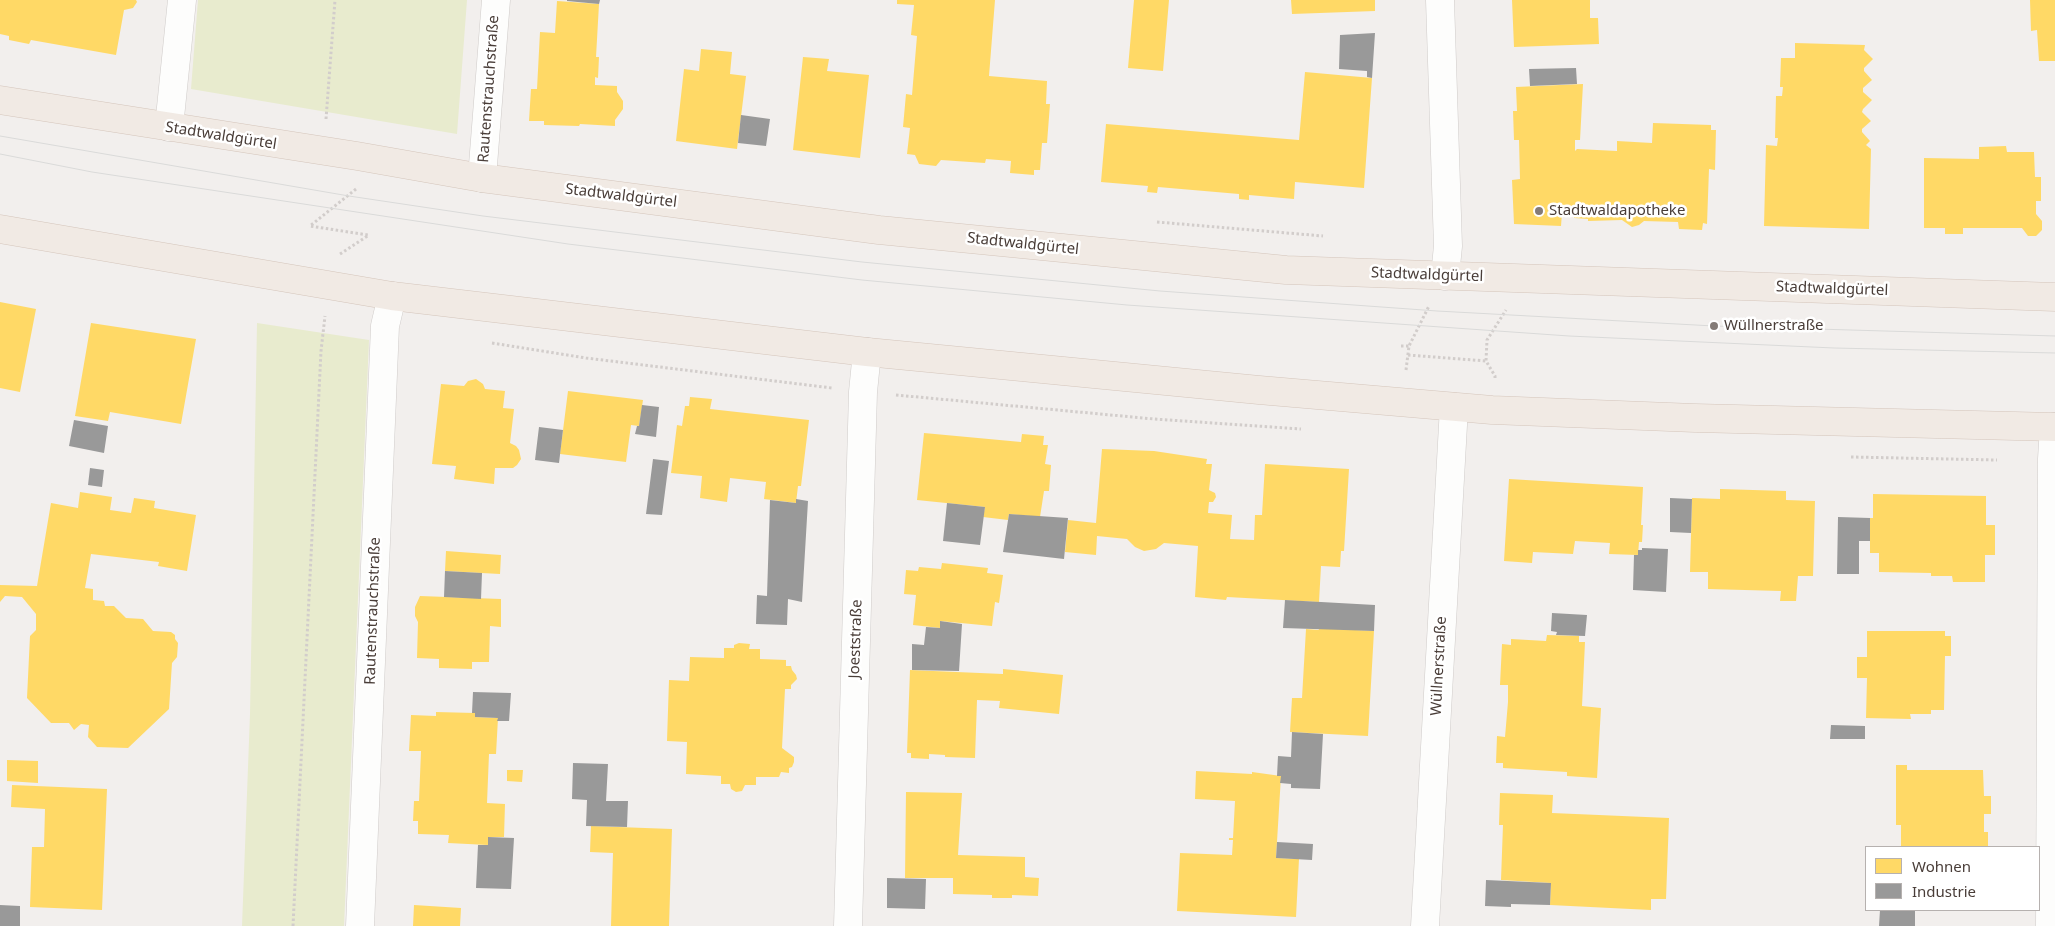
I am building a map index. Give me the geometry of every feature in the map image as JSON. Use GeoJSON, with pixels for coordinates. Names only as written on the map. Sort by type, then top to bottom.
{"type":"FeatureCollection","features":[{"type":"Feature","properties":{"kind":"main road","name":"Stadtwaldgürtel"},"geometry":{"type":"LineString","coordinates":[[0,100],[357,156],[482,178],[879,230],[1286,270],[2055,297]]}},
{"type":"Feature","properties":{"kind":"main road"},"geometry":{"type":"LineString","coordinates":[[0,229],[392,296],[867,352],[1492,410],[1695,418],[2055,427]]}},
{"type":"Feature","properties":{"kind":"street"},"geometry":{"type":"LineString","coordinates":[[169,127],[182,0]]}},
{"type":"Feature","properties":{"kind":"street","name":"Rautenstrauchstraße"},"geometry":{"type":"LineString","coordinates":[[482,178],[496,0]]}},
{"type":"Feature","properties":{"kind":"street"},"geometry":{"type":"LineString","coordinates":[[1440,0],[1448,246],[1445,276]]}},
{"type":"Feature","properties":{"kind":"street","name":"Rautenstrauchstraße"},"geometry":{"type":"LineString","coordinates":[[360,926],[384,326],[392,296]]}},
{"type":"Feature","properties":{"kind":"street","name":"Joeststraße"},"geometry":{"type":"LineString","coordinates":[[848,926],[863,392],[867,352]]}},
{"type":"Feature","properties":{"kind":"street","name":"Wüllnerstraße"},"geometry":{"type":"LineString","coordinates":[[1425,926],[1454,407]]}},
{"type":"Feature","properties":{"kind":"street"},"geometry":{"type":"LineString","coordinates":[[2050,926],[2052,469],[2055,427]]}},
{"type":"Feature","properties":{"kind":"path"},"geometry":{"type":"LineString","coordinates":[[325,122],[335,0]]}},
{"type":"Feature","properties":{"kind":"path"},"geometry":{"type":"LineString","coordinates":[[364,183],[310,226],[369,235]]}},
{"type":"Feature","properties":{"kind":"path"},"geometry":{"type":"LineString","coordinates":[[1154,222],[1327,237]]}},
{"type":"Feature","properties":{"kind":"path"},"geometry":{"type":"LineString","coordinates":[[1492,278],[1488,301],[1510,304],[1487,340],[1486,361],[1496,376],[1492,410]]}},
{"type":"Feature","properties":{"kind":"path"},"geometry":{"type":"LineString","coordinates":[[1402,403],[1409,346],[1431,304]]}},
{"type":"Feature","properties":{"kind":"path"},"geometry":{"type":"LineString","coordinates":[[293,926],[321,351],[325,316]]}},
{"type":"Feature","properties":{"kind":"path"},"geometry":{"type":"LineString","coordinates":[[1401,346],[1409,346]]}},
{"type":"Feature","properties":{"kind":"path"},"geometry":{"type":"LineString","coordinates":[[1408,355],[1486,361]]}},
{"type":"Feature","properties":{"kind":"green space"},"geometry":{"type":"Polygon","coordinates":[[[198,0],[467,0],[457,134],[191,89],[198,0]]]}},
{"type":"Feature","properties":{"kind":"green space"},"geometry":{"type":"Polygon","coordinates":[[[257,323],[369,340],[344,926],[242,926],[250,714],[257,323]]]}},
{"type":"Feature","properties":{"kind":"building: Wohnen"},"geometry":{"type":"Polygon","coordinates":[[[0,0],[136,0],[137,2],[133,8],[124,10],[116,55],[31,40],[29,44],[9,40],[9,36],[0,34],[0,0]]]}},
{"type":"Feature","properties":{"kind":"building: Wohnen"},"geometry":{"type":"Polygon","coordinates":[[[897,0],[995,0],[989,76],[1047,81],[1046,104],[1050,104],[1047,143],[1042,143],[1040,170],[1034,170],[1034,175],[1010,173],[1011,161],[986,159],[985,163],[941,160],[936,166],[919,164],[915,155],[907,154],[910,128],[903,127],[906,94],[912,95],[917,36],[911,35],[914,5],[897,4],[897,0]]]}},
{"type":"Feature","properties":{"kind":"building: Wohnen"},"geometry":{"type":"Polygon","coordinates":[[[1134,0],[1169,0],[1163,71],[1128,68],[1134,0]]]}},
{"type":"Feature","properties":{"kind":"building: Wohnen"},"geometry":{"type":"Polygon","coordinates":[[[1291,0],[1375,0],[1375,11],[1292,14],[1291,0]]]}},
{"type":"Feature","properties":{"kind":"building: Wohnen"},"geometry":{"type":"Polygon","coordinates":[[[1512,0],[1590,0],[1590,18],[1598,18],[1599,44],[1514,47],[1512,0]]]}},
{"type":"Feature","properties":{"kind":"building: Wohnen"},"geometry":{"type":"Polygon","coordinates":[[[2030,0],[2055,0],[2055,61],[2039,61],[2037,30],[2031,31],[2030,0]]]}},
{"type":"Feature","properties":{"kind":"building: Wohnen"},"geometry":{"type":"Polygon","coordinates":[[[557,1],[599,4],[596,57],[599,57],[598,78],[595,77],[595,85],[617,86],[617,92],[623,101],[623,109],[615,120],[615,126],[580,124],[579,126],[544,125],[544,121],[529,121],[531,89],[537,89],[540,32],[555,33],[557,1]]]}},
{"type":"Feature","properties":{"kind":"building: Wohnen"},"geometry":{"type":"Polygon","coordinates":[[[1795,43],[1865,45],[1864,50],[1873,59],[1864,68],[1864,71],[1872,80],[1863,88],[1863,92],[1872,100],[1862,112],[1871,121],[1862,129],[1862,132],[1870,141],[1866,145],[1871,149],[1869,229],[1764,226],[1766,145],[1777,146],[1778,138],[1775,138],[1776,96],[1782,96],[1783,87],[1780,87],[1781,58],[1795,58],[1795,43]]]}},
{"type":"Feature","properties":{"kind":"building: Wohnen"},"geometry":{"type":"Polygon","coordinates":[[[701,49],[732,52],[730,74],[746,76],[737,149],[676,141],[684,69],[699,71],[701,49]]]}},
{"type":"Feature","properties":{"kind":"building: Wohnen"},"geometry":{"type":"Polygon","coordinates":[[[803,57],[829,59],[827,71],[869,75],[860,158],[793,150],[803,57]]]}},
{"type":"Feature","properties":{"kind":"building: Wohnen"},"geometry":{"type":"Polygon","coordinates":[[[1305,72],[1372,78],[1364,188],[1295,182],[1294,199],[1249,195],[1249,200],[1239,199],[1239,194],[1158,187],[1157,193],[1147,192],[1148,186],[1101,182],[1106,124],[1299,140],[1305,72]]]}},
{"type":"Feature","properties":{"kind":"building: Wohnen"},"geometry":{"type":"Polygon","coordinates":[[[1583,84],[1580,140],[1575,140],[1575,151],[1577,149],[1617,151],[1617,141],[1652,143],[1653,123],[1711,125],[1711,130],[1716,130],[1715,170],[1709,169],[1707,224],[1703,223],[1702,230],[1679,229],[1678,222],[1644,221],[1632,227],[1622,220],[1588,221],[1588,219],[1574,218],[1574,213],[1562,213],[1561,226],[1514,224],[1512,180],[1520,179],[1519,140],[1514,140],[1513,111],[1517,111],[1516,87],[1583,84]]]}},
{"type":"Feature","properties":{"kind":"building: Wohnen"},"geometry":{"type":"Polygon","coordinates":[[[2006,146],[2007,152],[2034,152],[2035,177],[2041,177],[2041,201],[2036,201],[2036,214],[2042,221],[2042,230],[2036,236],[2028,236],[2022,228],[1963,228],[1963,234],[1945,234],[1945,228],[1924,228],[1924,158],[1979,159],[1979,147],[2006,146]]]}},
{"type":"Feature","properties":{"kind":"building: Wohnen"},"geometry":{"type":"Polygon","coordinates":[[[0,302],[36,309],[20,392],[0,388],[0,302]]]}},
{"type":"Feature","properties":{"kind":"building: Wohnen"},"geometry":{"type":"Polygon","coordinates":[[[91,323],[196,339],[181,424],[110,412],[108,421],[75,416],[91,323]]]}},
{"type":"Feature","properties":{"kind":"building: Wohnen"},"geometry":{"type":"Polygon","coordinates":[[[476,379],[483,384],[485,389],[505,391],[503,408],[514,409],[510,443],[519,450],[521,459],[513,468],[495,468],[494,484],[454,479],[456,466],[432,464],[441,384],[464,386],[468,381],[476,379]]]}},
{"type":"Feature","properties":{"kind":"building: Wohnen"},"geometry":{"type":"Polygon","coordinates":[[[568,391],[643,400],[639,426],[631,425],[626,462],[560,454],[568,391]]]}},
{"type":"Feature","properties":{"kind":"building: Wohnen"},"geometry":{"type":"Polygon","coordinates":[[[690,397],[712,399],[710,409],[809,420],[801,486],[798,486],[796,503],[764,499],[766,482],[730,478],[727,502],[700,498],[702,476],[671,473],[677,425],[682,426],[685,406],[689,406],[690,397]]]}},
{"type":"Feature","properties":{"kind":"building: Wohnen"},"geometry":{"type":"Polygon","coordinates":[[[924,433],[1021,442],[1022,434],[1044,436],[1043,445],[1048,445],[1045,464],[1051,465],[1049,491],[1044,491],[1040,517],[1009,514],[1008,520],[983,517],[985,507],[917,500],[924,433]]]}},
{"type":"Feature","properties":{"kind":"building: Wohnen"},"geometry":{"type":"Polygon","coordinates":[[[1102,449],[1154,451],[1207,459],[1206,464],[1212,464],[1209,490],[1215,493],[1216,497],[1213,502],[1209,502],[1208,513],[1232,515],[1230,539],[1254,540],[1255,515],[1262,515],[1265,464],[1349,469],[1344,551],[1341,551],[1340,567],[1321,566],[1319,602],[1227,597],[1226,600],[1195,597],[1198,546],[1164,543],[1156,549],[1144,551],[1135,547],[1127,539],[1097,536],[1096,555],[1065,552],[1068,520],[1096,523],[1102,449]]]}},
{"type":"Feature","properties":{"kind":"building: Wohnen"},"geometry":{"type":"Polygon","coordinates":[[[1509,479],[1643,487],[1642,542],[1639,542],[1638,555],[1609,554],[1610,543],[1575,541],[1573,554],[1533,552],[1532,563],[1504,561],[1509,479]]]}},
{"type":"Feature","properties":{"kind":"building: Wohnen"},"geometry":{"type":"Polygon","coordinates":[[[1720,489],[1786,491],[1786,500],[1815,501],[1813,576],[1798,576],[1796,601],[1780,601],[1781,591],[1708,589],[1708,572],[1690,572],[1692,498],[1720,499],[1720,489]]]}},
{"type":"Feature","properties":{"kind":"building: Wohnen"},"geometry":{"type":"Polygon","coordinates":[[[80,492],[112,497],[110,510],[131,513],[134,498],[155,501],[154,508],[196,515],[187,571],[158,566],[159,562],[91,554],[85,588],[93,589],[93,600],[104,601],[105,606],[114,606],[126,618],[143,619],[153,631],[171,632],[175,635],[178,643],[177,657],[172,663],[169,709],[128,748],[97,747],[88,737],[89,725],[81,724],[74,730],[69,723],[51,723],[27,698],[30,636],[36,630],[36,614],[22,597],[5,596],[0,602],[0,585],[37,586],[51,503],[78,508],[80,492]]]}},
{"type":"Feature","properties":{"kind":"building: Wohnen"},"geometry":{"type":"Polygon","coordinates":[[[1873,494],[1986,496],[1986,525],[1995,525],[1995,555],[1985,555],[1985,582],[1953,582],[1952,576],[1931,576],[1931,573],[1879,572],[1879,553],[1870,553],[1870,518],[1873,518],[1873,494]]]}},
{"type":"Feature","properties":{"kind":"building: Wohnen"},"geometry":{"type":"Polygon","coordinates":[[[446,551],[501,555],[500,574],[445,571],[446,551]]]}},
{"type":"Feature","properties":{"kind":"building: Wohnen"},"geometry":{"type":"Polygon","coordinates":[[[942,563],[988,568],[987,573],[1003,575],[999,603],[995,602],[992,626],[940,621],[940,628],[913,625],[916,595],[904,594],[906,570],[918,571],[919,567],[941,569],[942,563]]]}},
{"type":"Feature","properties":{"kind":"building: Wohnen"},"geometry":{"type":"Polygon","coordinates":[[[420,596],[501,599],[501,627],[490,626],[489,662],[472,662],[472,669],[439,668],[439,659],[417,658],[418,622],[415,616],[415,607],[420,596]]]}},
{"type":"Feature","properties":{"kind":"building: Wohnen"},"geometry":{"type":"Polygon","coordinates":[[[1318,628],[1374,631],[1368,736],[1290,732],[1292,698],[1302,698],[1306,629],[1319,630],[1318,628]]]}},
{"type":"Feature","properties":{"kind":"building: Wohnen"},"geometry":{"type":"Polygon","coordinates":[[[1867,631],[1945,631],[1945,636],[1951,636],[1951,656],[1945,656],[1944,710],[1931,710],[1931,714],[1910,714],[1911,719],[1866,718],[1867,678],[1857,678],[1857,657],[1867,657],[1867,631]]]}},
{"type":"Feature","properties":{"kind":"building: Wohnen"},"geometry":{"type":"Polygon","coordinates":[[[1547,635],[1579,636],[1579,642],[1585,642],[1582,706],[1601,708],[1597,778],[1567,776],[1567,772],[1503,768],[1503,763],[1496,763],[1497,736],[1505,737],[1508,702],[1508,685],[1500,685],[1502,644],[1511,645],[1511,639],[1546,641],[1547,635]]]}},
{"type":"Feature","properties":{"kind":"building: Wohnen"},"geometry":{"type":"Polygon","coordinates":[[[739,643],[750,644],[749,649],[760,649],[760,659],[786,660],[786,666],[791,666],[797,679],[791,685],[791,689],[785,689],[782,748],[794,757],[789,773],[781,772],[779,777],[756,777],[756,785],[745,785],[742,791],[736,792],[731,789],[730,784],[721,784],[721,776],[686,774],[687,742],[667,741],[669,680],[689,681],[690,657],[724,658],[724,648],[734,648],[734,645],[739,643]]]}},
{"type":"Feature","properties":{"kind":"building: Wohnen"},"geometry":{"type":"Polygon","coordinates":[[[1003,669],[1063,675],[1059,714],[999,708],[1000,701],[977,700],[975,758],[945,757],[945,755],[929,754],[929,759],[911,758],[911,753],[907,753],[910,670],[1003,674],[1003,669]]]}},
{"type":"Feature","properties":{"kind":"building: Wohnen"},"geometry":{"type":"Polygon","coordinates":[[[436,712],[475,713],[475,717],[498,718],[496,754],[489,754],[487,803],[505,804],[504,837],[488,837],[488,845],[448,843],[449,835],[418,834],[418,821],[413,821],[414,801],[419,801],[421,751],[409,751],[411,715],[436,716],[436,712]]]}},
{"type":"Feature","properties":{"kind":"building: Wohnen"},"geometry":{"type":"Polygon","coordinates":[[[7,760],[38,761],[38,783],[7,781],[7,760]]]}},
{"type":"Feature","properties":{"kind":"building: Wohnen"},"geometry":{"type":"Polygon","coordinates":[[[1896,765],[1907,765],[1907,770],[1983,770],[1984,796],[1991,796],[1991,814],[1984,814],[1984,832],[1988,832],[1988,846],[1901,846],[1901,825],[1896,825],[1896,765]]]}},
{"type":"Feature","properties":{"kind":"building: Wohnen"},"geometry":{"type":"Polygon","coordinates":[[[507,770],[523,770],[522,782],[507,781],[507,770]]]}},
{"type":"Feature","properties":{"kind":"building: Wohnen"},"geometry":{"type":"Polygon","coordinates":[[[1196,771],[1252,774],[1252,772],[1281,776],[1276,858],[1299,859],[1296,917],[1177,911],[1180,853],[1232,855],[1233,840],[1229,840],[1229,838],[1233,838],[1235,801],[1195,799],[1196,771]]]}},
{"type":"Feature","properties":{"kind":"building: Wohnen"},"geometry":{"type":"Polygon","coordinates":[[[12,785],[107,789],[102,910],[30,907],[32,847],[44,847],[45,809],[11,807],[12,785]]]}},
{"type":"Feature","properties":{"kind":"building: Wohnen"},"geometry":{"type":"Polygon","coordinates":[[[906,792],[962,793],[958,855],[1025,857],[1025,877],[1039,878],[1038,896],[1012,895],[1012,898],[992,898],[992,895],[953,894],[953,878],[905,878],[906,792]]]}},
{"type":"Feature","properties":{"kind":"building: Wohnen"},"geometry":{"type":"Polygon","coordinates":[[[1500,793],[1553,795],[1552,813],[1669,818],[1666,899],[1651,899],[1651,910],[1550,905],[1551,883],[1501,880],[1503,825],[1499,825],[1500,793]]]}},
{"type":"Feature","properties":{"kind":"building: Wohnen"},"geometry":{"type":"Polygon","coordinates":[[[591,826],[672,829],[669,926],[611,926],[613,853],[590,852],[591,826]]]}},
{"type":"Feature","properties":{"kind":"building: Wohnen"},"geometry":{"type":"Polygon","coordinates":[[[414,905],[461,908],[460,926],[413,926],[414,905]]]}},
{"type":"Feature","properties":{"kind":"building: Industrie"},"geometry":{"type":"Polygon","coordinates":[[[567,0],[600,0],[599,4],[567,0]]]}},
{"type":"Feature","properties":{"kind":"building: Industrie"},"geometry":{"type":"Polygon","coordinates":[[[1375,33],[1372,78],[1367,77],[1367,71],[1339,69],[1340,35],[1375,33]]]}},
{"type":"Feature","properties":{"kind":"building: Industrie"},"geometry":{"type":"Polygon","coordinates":[[[1576,68],[1577,84],[1530,86],[1529,69],[1576,68]]]}},
{"type":"Feature","properties":{"kind":"building: Industrie"},"geometry":{"type":"Polygon","coordinates":[[[741,115],[770,119],[766,146],[738,143],[741,115]]]}},
{"type":"Feature","properties":{"kind":"building: Industrie"},"geometry":{"type":"Polygon","coordinates":[[[642,405],[659,407],[656,437],[635,434],[637,426],[639,426],[642,405]]]}},
{"type":"Feature","properties":{"kind":"building: Industrie"},"geometry":{"type":"Polygon","coordinates":[[[74,420],[108,426],[104,453],[69,446],[74,420]]]}},
{"type":"Feature","properties":{"kind":"building: Industrie"},"geometry":{"type":"Polygon","coordinates":[[[539,427],[563,430],[559,463],[535,460],[539,427]]]}},
{"type":"Feature","properties":{"kind":"building: Industrie"},"geometry":{"type":"Polygon","coordinates":[[[653,459],[669,461],[662,515],[646,514],[653,459]]]}},
{"type":"Feature","properties":{"kind":"building: Industrie"},"geometry":{"type":"Polygon","coordinates":[[[90,468],[104,470],[102,487],[88,485],[90,468]]]}},
{"type":"Feature","properties":{"kind":"building: Industrie"},"geometry":{"type":"Polygon","coordinates":[[[1670,498],[1692,499],[1691,533],[1670,532],[1670,498]]]}},
{"type":"Feature","properties":{"kind":"building: Industrie"},"geometry":{"type":"Polygon","coordinates":[[[796,499],[808,501],[802,602],[788,599],[787,625],[756,624],[757,595],[767,596],[770,500],[796,503],[796,499]]]}},
{"type":"Feature","properties":{"kind":"building: Industrie"},"geometry":{"type":"Polygon","coordinates":[[[947,503],[985,507],[980,545],[943,541],[947,503]]]}},
{"type":"Feature","properties":{"kind":"building: Industrie"},"geometry":{"type":"Polygon","coordinates":[[[1009,514],[1068,518],[1064,559],[1003,552],[1009,514]]]}},
{"type":"Feature","properties":{"kind":"building: Industrie"},"geometry":{"type":"Polygon","coordinates":[[[1838,517],[1870,518],[1870,541],[1859,541],[1859,574],[1837,574],[1838,517]]]}},
{"type":"Feature","properties":{"kind":"building: Industrie"},"geometry":{"type":"Polygon","coordinates":[[[1642,548],[1668,549],[1666,592],[1633,590],[1634,555],[1638,555],[1638,550],[1642,550],[1642,548]]]}},
{"type":"Feature","properties":{"kind":"building: Industrie"},"geometry":{"type":"Polygon","coordinates":[[[445,571],[482,573],[481,599],[444,597],[445,571]]]}},
{"type":"Feature","properties":{"kind":"building: Industrie"},"geometry":{"type":"Polygon","coordinates":[[[1285,600],[1375,605],[1374,631],[1283,628],[1285,600]]]}},
{"type":"Feature","properties":{"kind":"building: Industrie"},"geometry":{"type":"Polygon","coordinates":[[[1552,613],[1587,615],[1585,636],[1556,635],[1557,632],[1551,631],[1552,613]]]}},
{"type":"Feature","properties":{"kind":"building: Industrie"},"geometry":{"type":"Polygon","coordinates":[[[940,621],[962,624],[959,671],[912,670],[912,644],[924,645],[926,627],[940,628],[940,621]]]}},
{"type":"Feature","properties":{"kind":"building: Industrie"},"geometry":{"type":"Polygon","coordinates":[[[473,692],[511,693],[509,721],[497,721],[498,718],[475,717],[475,713],[472,713],[473,692]]]}},
{"type":"Feature","properties":{"kind":"building: Industrie"},"geometry":{"type":"Polygon","coordinates":[[[1831,725],[1865,726],[1865,739],[1830,739],[1831,725]]]}},
{"type":"Feature","properties":{"kind":"building: Industrie"},"geometry":{"type":"Polygon","coordinates":[[[1292,732],[1323,734],[1320,789],[1291,788],[1291,784],[1280,783],[1281,776],[1277,776],[1278,756],[1291,757],[1292,732]]]}},
{"type":"Feature","properties":{"kind":"building: Industrie"},"geometry":{"type":"Polygon","coordinates":[[[573,763],[608,764],[606,801],[628,801],[627,827],[586,826],[587,800],[572,799],[573,763]]]}},
{"type":"Feature","properties":{"kind":"building: Industrie"},"geometry":{"type":"Polygon","coordinates":[[[488,837],[514,838],[511,889],[476,888],[478,845],[488,845],[488,837]]]}},
{"type":"Feature","properties":{"kind":"building: Industrie"},"geometry":{"type":"Polygon","coordinates":[[[1277,842],[1313,844],[1312,860],[1276,858],[1277,842]]]}},
{"type":"Feature","properties":{"kind":"building: Industrie"},"geometry":{"type":"Polygon","coordinates":[[[887,878],[926,879],[925,909],[887,908],[887,878]]]}},
{"type":"Feature","properties":{"kind":"building: Industrie"},"geometry":{"type":"Polygon","coordinates":[[[1486,880],[1551,883],[1550,905],[1511,904],[1511,907],[1485,906],[1486,880]]]}},
{"type":"Feature","properties":{"kind":"building: Industrie"},"geometry":{"type":"Polygon","coordinates":[[[0,905],[20,906],[20,926],[0,926],[0,905]]]}},
{"type":"Feature","properties":{"kind":"building: Industrie"},"geometry":{"type":"Polygon","coordinates":[[[1880,911],[1915,911],[1915,926],[1879,926],[1880,911]]]}},
{"type":"Feature","properties":{"kind":"tram line"},"geometry":{"type":"LineString","coordinates":[[0,136],[349,196],[483,216],[862,262],[1160,291],[1437,311],[1714,326],[2055,336]]}},
{"type":"Feature","properties":{"kind":"tram line"},"geometry":{"type":"LineString","coordinates":[[0,154],[92,172],[568,244],[862,280],[1127,305],[1569,336],[1834,348],[2055,353]]}},
{"type":"Feature","properties":{"kind":"place","name":"Stadtwaldapotheke"},"geometry":{"type":"Point","coordinates":[1539,211]}},
{"type":"Feature","properties":{"kind":"place","name":"Wüllnerstraße"},"geometry":{"type":"Point","coordinates":[1714,326]}}]}
